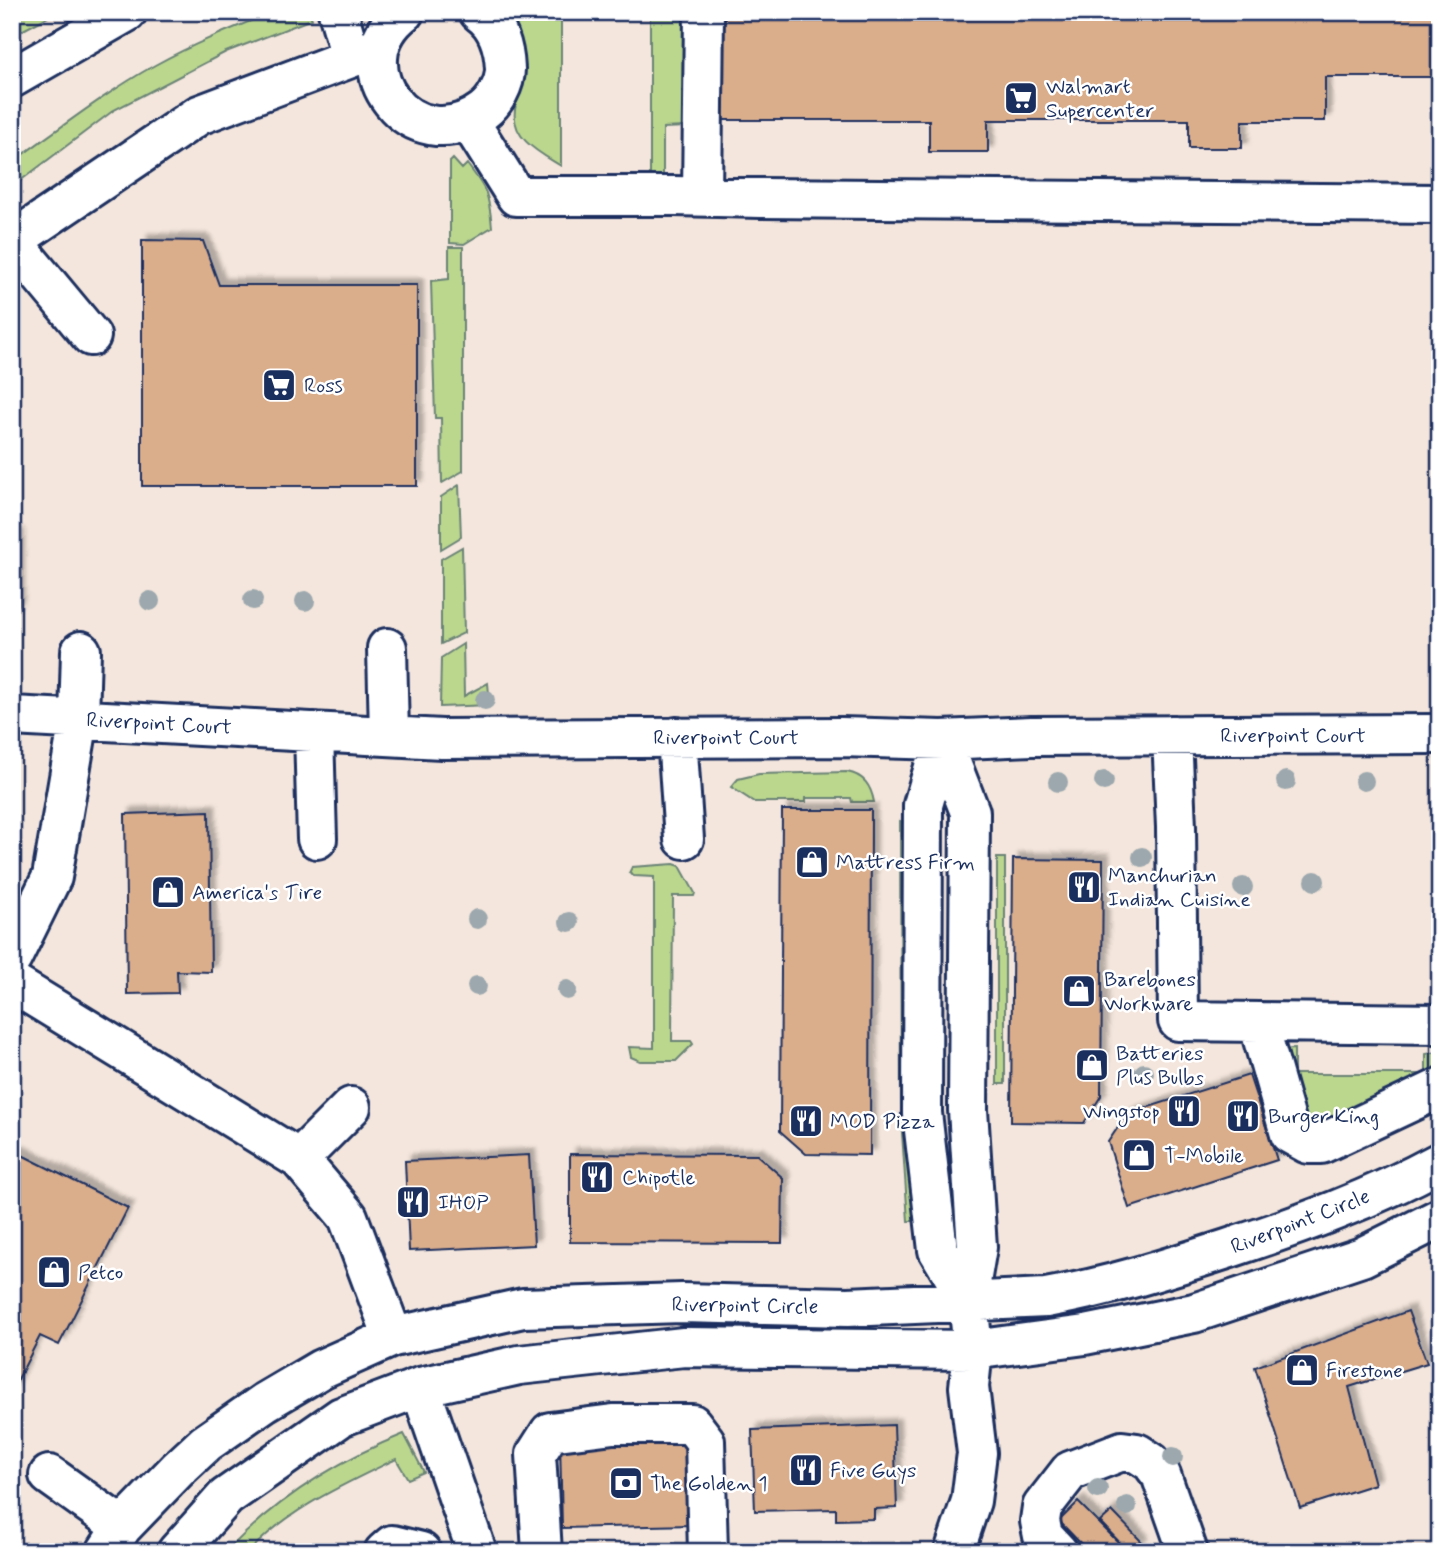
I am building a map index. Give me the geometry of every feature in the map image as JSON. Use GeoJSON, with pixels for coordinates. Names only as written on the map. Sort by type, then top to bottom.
{"type":"FeatureCollection","features":[{"type":"Feature","properties":{"kind":"street"},"geometry":{"type":"LineString","coordinates":[[12,78],[127,12]]}},
{"type":"Feature","properties":{"kind":"street"},"geometry":{"type":"LineString","coordinates":[[338,12],[378,69],[383,89],[396,107],[408,118],[429,126],[451,127],[469,121],[487,108],[497,95],[505,74],[503,48],[495,28],[479,12]]}},
{"type":"Feature","properties":{"kind":"street"},"geometry":{"type":"LineString","coordinates":[[91,336],[12,241],[199,115],[365,52],[404,12]]}},
{"type":"Feature","properties":{"kind":"street"},"geometry":{"type":"LineString","coordinates":[[702,196],[704,12]]}},
{"type":"Feature","properties":{"kind":"street"},"geometry":{"type":"LineString","coordinates":[[469,121],[516,196],[1440,204]]}},
{"type":"Feature","properties":{"kind":"street"},"geometry":{"type":"LineString","coordinates":[[387,648],[389,735]]}},
{"type":"Feature","properties":{"kind":"street"},"geometry":{"type":"LineString","coordinates":[[12,958],[52,877],[79,719],[81,651]]}},
{"type":"Feature","properties":{"kind":"street","name":"Riverpoint Court"},"geometry":{"type":"LineString","coordinates":[[12,716],[442,738],[841,737],[942,740],[1032,736],[1440,734]]}},
{"type":"Feature","properties":{"kind":"street"},"geometry":{"type":"LineString","coordinates":[[314,732],[317,839]]}},
{"type":"Feature","properties":{"kind":"street"},"geometry":{"type":"LineString","coordinates":[[1172,735],[1178,1021],[1440,1024]]}},
{"type":"Feature","properties":{"kind":"street"},"geometry":{"type":"LineString","coordinates":[[677,737],[684,839]]}},
{"type":"Feature","properties":{"kind":"street"},"geometry":{"type":"LineString","coordinates":[[942,740],[923,805],[922,1113],[938,1250],[968,1300],[972,1350],[969,1387],[977,1453],[971,1501],[954,1552]]}},
{"type":"Feature","properties":{"kind":"street"},"geometry":{"type":"LineString","coordinates":[[12,984],[299,1159],[348,1217],[393,1337]]}},
{"type":"Feature","properties":{"kind":"street"},"geometry":{"type":"LineString","coordinates":[[1258,1022],[1290,1134],[1308,1144],[1321,1144],[1440,1088]]}},
{"type":"Feature","properties":{"kind":"street"},"geometry":{"type":"LineString","coordinates":[[299,1159],[351,1107]]}},
{"type":"Feature","properties":{"kind":"street","name":"Riverpoint Circle"},"geometry":{"type":"LineString","coordinates":[[114,1540],[178,1469],[206,1443],[265,1402],[321,1369],[393,1337],[523,1308],[682,1303],[848,1307],[1046,1298],[1170,1268],[1294,1227],[1368,1197],[1440,1162]]}},
{"type":"Feature","properties":{"kind":"street","name":"Riverpoint Circle"},"geometry":{"type":"LineString","coordinates":[[177,1552],[226,1497],[341,1417],[420,1387],[519,1365],[684,1347],[972,1350],[1086,1335],[1194,1313],[1362,1257],[1440,1218]]}},
{"type":"Feature","properties":{"kind":"street"},"geometry":{"type":"LineString","coordinates":[[420,1387],[477,1552]]}},
{"type":"Feature","properties":{"kind":"street"},"geometry":{"type":"LineString","coordinates":[[542,1552],[536,1454],[550,1432],[613,1423],[692,1423],[705,1441],[708,1552]]}},
{"type":"Feature","properties":{"kind":"street"},"geometry":{"type":"LineString","coordinates":[[1058,1552],[1043,1536],[1040,1521],[1042,1507],[1070,1471],[1122,1451],[1137,1454],[1151,1462],[1161,1475],[1188,1552]]}},
{"type":"Feature","properties":{"kind":"street"},"geometry":{"type":"LineString","coordinates":[[1097,1461],[1122,1471],[1137,1484],[1146,1498],[1164,1552]]}},
{"type":"Feature","properties":{"kind":"street"},"geometry":{"type":"LineString","coordinates":[[49,1475],[114,1540]]}},
{"type":"Feature","properties":{"kind":"street"},"geometry":{"type":"LineString","coordinates":[[384,1552],[392,1545],[421,1552]]}},
{"type":"Feature","properties":{"kind":"shaded area"},"geometry":{"type":"Polygon","coordinates":[[[12,12],[1440,12],[1440,1552],[12,1552],[12,12]]]}},
{"type":"Feature","properties":{"kind":"green space"},"geometry":{"type":"Polygon","coordinates":[[[12,12],[57,12],[12,36],[12,12]]]}},
{"type":"Feature","properties":{"kind":"green space"},"geometry":{"type":"Polygon","coordinates":[[[273,12],[309,12],[312,19],[226,52],[114,110],[12,187],[12,162],[100,99],[169,57],[273,12]]]}},
{"type":"Feature","properties":{"kind":"green space"},"geometry":{"type":"Polygon","coordinates":[[[517,12],[561,12],[561,166],[544,156],[522,137],[515,120],[523,68],[516,30],[517,12]]]}},
{"type":"Feature","properties":{"kind":"green space"},"geometry":{"type":"Polygon","coordinates":[[[650,12],[686,12],[686,127],[663,128],[663,179],[650,179],[650,12]]]}},
{"type":"Feature","properties":{"kind":"green space"},"geometry":{"type":"Polygon","coordinates":[[[453,159],[462,169],[467,164],[479,180],[488,199],[491,216],[492,227],[464,244],[450,243],[450,162],[453,159]]]}},
{"type":"Feature","properties":{"kind":"green space"},"geometry":{"type":"Polygon","coordinates":[[[449,247],[463,247],[463,471],[442,483],[441,418],[435,418],[431,281],[449,279],[449,247]]]}},
{"type":"Feature","properties":{"kind":"green space"},"geometry":{"type":"Polygon","coordinates":[[[459,485],[461,537],[441,549],[441,497],[459,485]]]}},
{"type":"Feature","properties":{"kind":"green space"},"geometry":{"type":"Polygon","coordinates":[[[462,547],[464,633],[441,644],[441,559],[462,547]]]}},
{"type":"Feature","properties":{"kind":"green space"},"geometry":{"type":"Polygon","coordinates":[[[463,644],[464,696],[488,683],[490,705],[440,707],[441,658],[463,644]]]}},
{"type":"Feature","properties":{"kind":"green space"},"geometry":{"type":"Polygon","coordinates":[[[847,772],[866,782],[874,802],[852,802],[851,798],[806,798],[806,802],[754,802],[731,787],[738,779],[759,774],[847,772]]]}},
{"type":"Feature","properties":{"kind":"green space"},"geometry":{"type":"Polygon","coordinates":[[[900,821],[905,822],[907,1119],[914,1221],[908,1221],[901,1118],[900,821]]]}},
{"type":"Feature","properties":{"kind":"green space"},"geometry":{"type":"Polygon","coordinates":[[[997,858],[1005,858],[1005,1084],[997,1084],[997,858]]]}},
{"type":"Feature","properties":{"kind":"green space"},"geometry":{"type":"Polygon","coordinates":[[[674,864],[680,866],[695,893],[694,896],[673,896],[672,1041],[691,1041],[693,1044],[676,1061],[640,1061],[631,1057],[629,1047],[654,1048],[654,877],[634,876],[629,873],[632,867],[674,864]]]}},
{"type":"Feature","properties":{"kind":"green space"},"geometry":{"type":"Polygon","coordinates":[[[1294,1049],[1294,1074],[1426,1074],[1426,1054],[1438,1052],[1440,1073],[1309,1130],[1279,1050],[1294,1049]]]}},
{"type":"Feature","properties":{"kind":"green space"},"geometry":{"type":"Polygon","coordinates":[[[404,1434],[424,1472],[408,1479],[396,1459],[299,1510],[249,1552],[226,1552],[266,1515],[309,1483],[355,1456],[404,1434]]]}},
{"type":"Feature","properties":{"kind":"building","name":"Walmart Supercenter"},"geometry":{"type":"Polygon","coordinates":[[[717,12],[1440,12],[1440,77],[1325,77],[1325,121],[1242,121],[1242,148],[1189,148],[1189,120],[988,120],[988,152],[929,152],[929,120],[717,120],[717,12]]]}},
{"type":"Feature","properties":{"kind":"building","name":"Ross"},"geometry":{"type":"Polygon","coordinates":[[[142,240],[203,241],[219,285],[417,285],[417,486],[142,486],[142,240]]]}},
{"type":"Feature","properties":{"kind":"building"},"geometry":{"type":"Polygon","coordinates":[[[12,532],[18,536],[18,605],[12,614],[12,532]]]}},
{"type":"Feature","properties":{"kind":"building"},"geometry":{"type":"Polygon","coordinates":[[[782,810],[871,810],[870,1155],[806,1154],[780,1131],[782,810]]]}},
{"type":"Feature","properties":{"kind":"building","name":"America's Tire"},"geometry":{"type":"Polygon","coordinates":[[[209,811],[211,972],[177,971],[178,993],[127,994],[125,814],[209,811]]]}},
{"type":"Feature","properties":{"kind":"building"},"geometry":{"type":"Polygon","coordinates":[[[1013,859],[1103,860],[1101,1096],[1084,1123],[1011,1122],[1013,859]]]}},
{"type":"Feature","properties":{"kind":"building"},"geometry":{"type":"Polygon","coordinates":[[[1249,1075],[1277,1160],[1129,1208],[1108,1142],[1127,1114],[1249,1075]]]}},
{"type":"Feature","properties":{"kind":"building","name":"Petco"},"geometry":{"type":"Polygon","coordinates":[[[12,1150],[128,1208],[59,1345],[40,1336],[12,1391],[12,1150]]]}},
{"type":"Feature","properties":{"kind":"building"},"geometry":{"type":"Polygon","coordinates":[[[570,1154],[757,1155],[783,1178],[782,1243],[570,1242],[570,1154]]]}},
{"type":"Feature","properties":{"kind":"building"},"geometry":{"type":"Polygon","coordinates":[[[529,1155],[534,1245],[409,1251],[405,1161],[529,1155]]]}},
{"type":"Feature","properties":{"kind":"building"},"geometry":{"type":"Polygon","coordinates":[[[1408,1311],[1427,1363],[1349,1387],[1375,1484],[1300,1508],[1255,1367],[1408,1311]]]}},
{"type":"Feature","properties":{"kind":"building"},"geometry":{"type":"Polygon","coordinates":[[[894,1425],[897,1508],[874,1509],[874,1519],[836,1520],[836,1509],[755,1511],[752,1430],[894,1425]]]}},
{"type":"Feature","properties":{"kind":"building","name":"The Golden 1"},"geometry":{"type":"Polygon","coordinates":[[[690,1438],[692,1525],[562,1528],[560,1441],[690,1438]]]}},
{"type":"Feature","properties":{"kind":"building"},"geometry":{"type":"Polygon","coordinates":[[[1078,1502],[1128,1552],[1089,1552],[1059,1521],[1078,1502]]]}},
{"type":"Feature","properties":{"kind":"building"},"geometry":{"type":"Polygon","coordinates":[[[1112,1511],[1142,1542],[1132,1552],[1100,1522],[1112,1511]]]}},
{"type":"Feature","properties":{"kind":"place","name":"Walmart Supercenter"},"geometry":{"type":"Point","coordinates":[1021,98]}},
{"type":"Feature","properties":{"kind":"place","name":"Ross"},"geometry":{"type":"Point","coordinates":[279,385]}},
{"type":"Feature","properties":{"kind":"place","name":"Mattress Firm"},"geometry":{"type":"Point","coordinates":[812,862]}},
{"type":"Feature","properties":{"kind":"place","name":"Manchurian Indian Cuisine"},"geometry":{"type":"Point","coordinates":[1084,887]}},
{"type":"Feature","properties":{"kind":"place","name":"America's Tire"},"geometry":{"type":"Point","coordinates":[168,892]}},
{"type":"Feature","properties":{"kind":"place","name":"Barebones Workware"},"geometry":{"type":"Point","coordinates":[1079,991]}},
{"type":"Feature","properties":{"kind":"place","name":"Batteries Plus Bulbs"},"geometry":{"type":"Point","coordinates":[1092,1065]}},
{"type":"Feature","properties":{"kind":"place","name":"Wingstop"},"geometry":{"type":"Point","coordinates":[1184,1111]}},
{"type":"Feature","properties":{"kind":"place","name":"Burger King"},"geometry":{"type":"Point","coordinates":[1243,1116]}},
{"type":"Feature","properties":{"kind":"place","name":"MOD Pizza"},"geometry":{"type":"Point","coordinates":[806,1121]}},
{"type":"Feature","properties":{"kind":"place","name":"T-Mobile"},"geometry":{"type":"Point","coordinates":[1139,1155]}},
{"type":"Feature","properties":{"kind":"place","name":"Chipotle"},"geometry":{"type":"Point","coordinates":[597,1177]}},
{"type":"Feature","properties":{"kind":"place","name":"IHOP"},"geometry":{"type":"Point","coordinates":[413,1202]}},
{"type":"Feature","properties":{"kind":"place","name":"Petco"},"geometry":{"type":"Point","coordinates":[54,1272]}},
{"type":"Feature","properties":{"kind":"place","name":"Firestone"},"geometry":{"type":"Point","coordinates":[1302,1370]}},
{"type":"Feature","properties":{"kind":"place","name":"Five Guys"},"geometry":{"type":"Point","coordinates":[806,1470]}},
{"type":"Feature","properties":{"kind":"place","name":"The Golden 1"},"geometry":{"type":"Point","coordinates":[626,1483]}}]}
